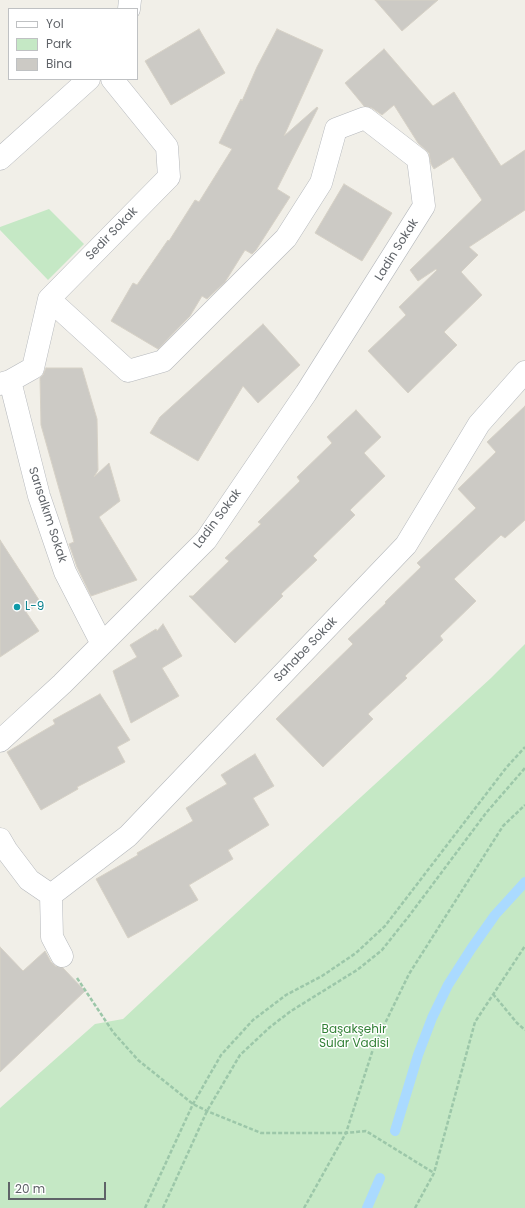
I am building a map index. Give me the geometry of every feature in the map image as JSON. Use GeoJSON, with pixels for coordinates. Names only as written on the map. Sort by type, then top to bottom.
{"type":"FeatureCollection","features":[{"type":"Feature","properties":{"kind":"lane"},"geometry":{"type":"LineString","coordinates":[[0,159],[88,80]]}},
{"type":"Feature","properties":{"kind":"lane","name":"Sedir Sokak"},"geometry":{"type":"LineString","coordinates":[[49,299],[169,177],[167,147],[113,80]]}},
{"type":"Feature","properties":{"kind":"lane","name":"Ladin Sokak"},"geometry":{"type":"LineString","coordinates":[[0,741],[62,684],[206,540],[306,393],[424,206],[418,159],[365,118],[336,129],[321,183],[286,238],[163,361],[128,371],[49,299]]}},
{"type":"Feature","properties":{"kind":"lane"},"geometry":{"type":"LineString","coordinates":[[5,382],[33,368],[49,299]]}},
{"type":"Feature","properties":{"kind":"lane","name":"Sahabe Sokak"},"geometry":{"type":"LineString","coordinates":[[50,895],[128,836],[406,544],[479,424],[525,372]]}},
{"type":"Feature","properties":{"kind":"lane","name":"Sarısalkım Sokak"},"geometry":{"type":"LineString","coordinates":[[5,382],[39,496],[65,572],[102,644]]}},
{"type":"Feature","properties":{"kind":"lane"},"geometry":{"type":"LineString","coordinates":[[0,839],[7,851],[29,880],[50,895],[52,937],[62,956]]}},
{"type":"Feature","properties":{"kind":"path"},"geometry":{"type":"LineString","coordinates":[[145,1208],[193,1104],[221,1055],[253,1020],[286,995],[322,976],[356,954],[385,926],[506,768],[525,747]]}},
{"type":"Feature","properties":{"kind":"path"},"geometry":{"type":"LineString","coordinates":[[163,1208],[207,1111],[240,1055],[270,1027],[291,1011],[357,970],[382,950],[486,813],[525,768]]}},
{"type":"Feature","properties":{"kind":"path"},"geometry":{"type":"LineString","coordinates":[[304,1208],[346,1134],[374,1046],[409,974],[503,826],[525,805]]}},
{"type":"Feature","properties":{"kind":"path"},"geometry":{"type":"LineString","coordinates":[[415,1208],[434,1173],[475,1022],[525,946]]}},
{"type":"Feature","properties":{"kind":"path"},"geometry":{"type":"LineString","coordinates":[[62,956],[113,1032],[138,1060],[193,1104],[261,1133],[346,1134],[366,1131],[434,1173]]}},
{"type":"Feature","properties":{"kind":"path"},"geometry":{"type":"LineString","coordinates":[[493,994],[517,1023],[525,1030]]}},
{"type":"Feature","properties":{"kind":"green space"},"geometry":{"type":"Polygon","coordinates":[[[49,209],[84,244],[48,280],[0,230],[0,227],[49,209]]]}},
{"type":"Feature","properties":{"kind":"green space","name":"Başakşehir Sular Vadisi"},"geometry":{"type":"Polygon","coordinates":[[[525,644],[525,1208],[0,1208],[0,1108],[95,1024],[123,1019],[326,829],[491,678],[525,644]]]}},
{"type":"Feature","properties":{"kind":"building"},"geometry":{"type":"Polygon","coordinates":[[[375,0],[438,0],[402,31],[375,0]]]}},
{"type":"Feature","properties":{"kind":"building"},"geometry":{"type":"Polygon","coordinates":[[[199,29],[225,73],[171,105],[145,61],[199,29]]]}},
{"type":"Feature","properties":{"kind":"building"},"geometry":{"type":"Polygon","coordinates":[[[277,29],[323,50],[284,136],[317,107],[318,108],[277,189],[290,197],[256,250],[252,254],[245,250],[225,282],[207,299],[202,296],[190,316],[158,349],[111,321],[133,283],[137,285],[168,240],[169,241],[195,200],[199,202],[232,149],[219,143],[241,99],[242,101],[257,67],[277,29]]]}},
{"type":"Feature","properties":{"kind":"building"},"geometry":{"type":"Polygon","coordinates":[[[384,49],[433,106],[454,92],[501,166],[525,150],[525,210],[469,247],[478,255],[461,272],[482,295],[444,332],[457,345],[408,393],[368,351],[406,315],[399,307],[437,270],[436,269],[418,281],[410,270],[482,200],[453,157],[434,169],[431,164],[429,153],[418,143],[394,105],[382,115],[372,108],[364,106],[345,83],[384,49]]]}},
{"type":"Feature","properties":{"kind":"building"},"geometry":{"type":"Polygon","coordinates":[[[344,184],[392,213],[362,261],[315,233],[344,184]]]}},
{"type":"Feature","properties":{"kind":"building"},"geometry":{"type":"Polygon","coordinates":[[[263,324],[300,365],[258,403],[243,386],[198,461],[150,433],[160,417],[263,324]]]}},
{"type":"Feature","properties":{"kind":"building"},"geometry":{"type":"Polygon","coordinates":[[[46,368],[82,368],[97,419],[98,470],[94,477],[109,463],[120,501],[99,517],[137,580],[91,596],[77,567],[69,544],[74,542],[41,425],[40,378],[46,368]]]}},
{"type":"Feature","properties":{"kind":"building"},"geometry":{"type":"Polygon","coordinates":[[[525,406],[525,520],[505,538],[501,535],[454,579],[476,601],[440,636],[443,640],[405,676],[407,678],[368,714],[373,719],[323,767],[276,719],[353,644],[348,639],[421,567],[417,563],[476,508],[458,489],[496,452],[487,442],[525,406]]]}},
{"type":"Feature","properties":{"kind":"building"},"geometry":{"type":"Polygon","coordinates":[[[356,410],[381,437],[364,453],[385,476],[350,510],[355,515],[313,556],[317,560],[281,594],[283,596],[235,643],[189,596],[193,596],[229,561],[225,558],[261,524],[258,522],[300,481],[297,477],[332,443],[327,437],[356,410]]]}},
{"type":"Feature","properties":{"kind":"building","name":"L-9"},"geometry":{"type":"Polygon","coordinates":[[[0,540],[41,603],[26,612],[39,631],[0,657],[0,540]]]}},
{"type":"Feature","properties":{"kind":"building"},"geometry":{"type":"Polygon","coordinates":[[[163,624],[182,656],[162,668],[179,696],[131,723],[113,671],[137,657],[130,645],[156,629],[157,631],[163,624]]]}},
{"type":"Feature","properties":{"kind":"building"},"geometry":{"type":"Polygon","coordinates":[[[100,694],[130,740],[117,747],[125,762],[77,787],[78,789],[41,810],[7,752],[55,724],[53,720],[100,694]]]}},
{"type":"Feature","properties":{"kind":"building"},"geometry":{"type":"Polygon","coordinates":[[[255,754],[274,786],[253,798],[269,825],[228,850],[233,859],[189,885],[198,900],[128,938],[96,879],[138,855],[137,853],[193,821],[186,808],[227,784],[221,775],[255,754]]]}},
{"type":"Feature","properties":{"kind":"building"},"geometry":{"type":"Polygon","coordinates":[[[0,947],[23,971],[45,951],[55,966],[63,968],[85,991],[0,1072],[0,947]]]}},
{"type":"Feature","properties":{"kind":"waterway"},"geometry":{"type":"LineString","coordinates":[[395,1131],[418,1055],[432,1018],[448,985],[495,915],[525,882]]}},
{"type":"Feature","properties":{"kind":"waterway"},"geometry":{"type":"LineString","coordinates":[[367,1208],[380,1178]]}},
{"type":"Feature","properties":{"kind":"place","name":"L-9"},"geometry":{"type":"Point","coordinates":[17,607]}}]}
